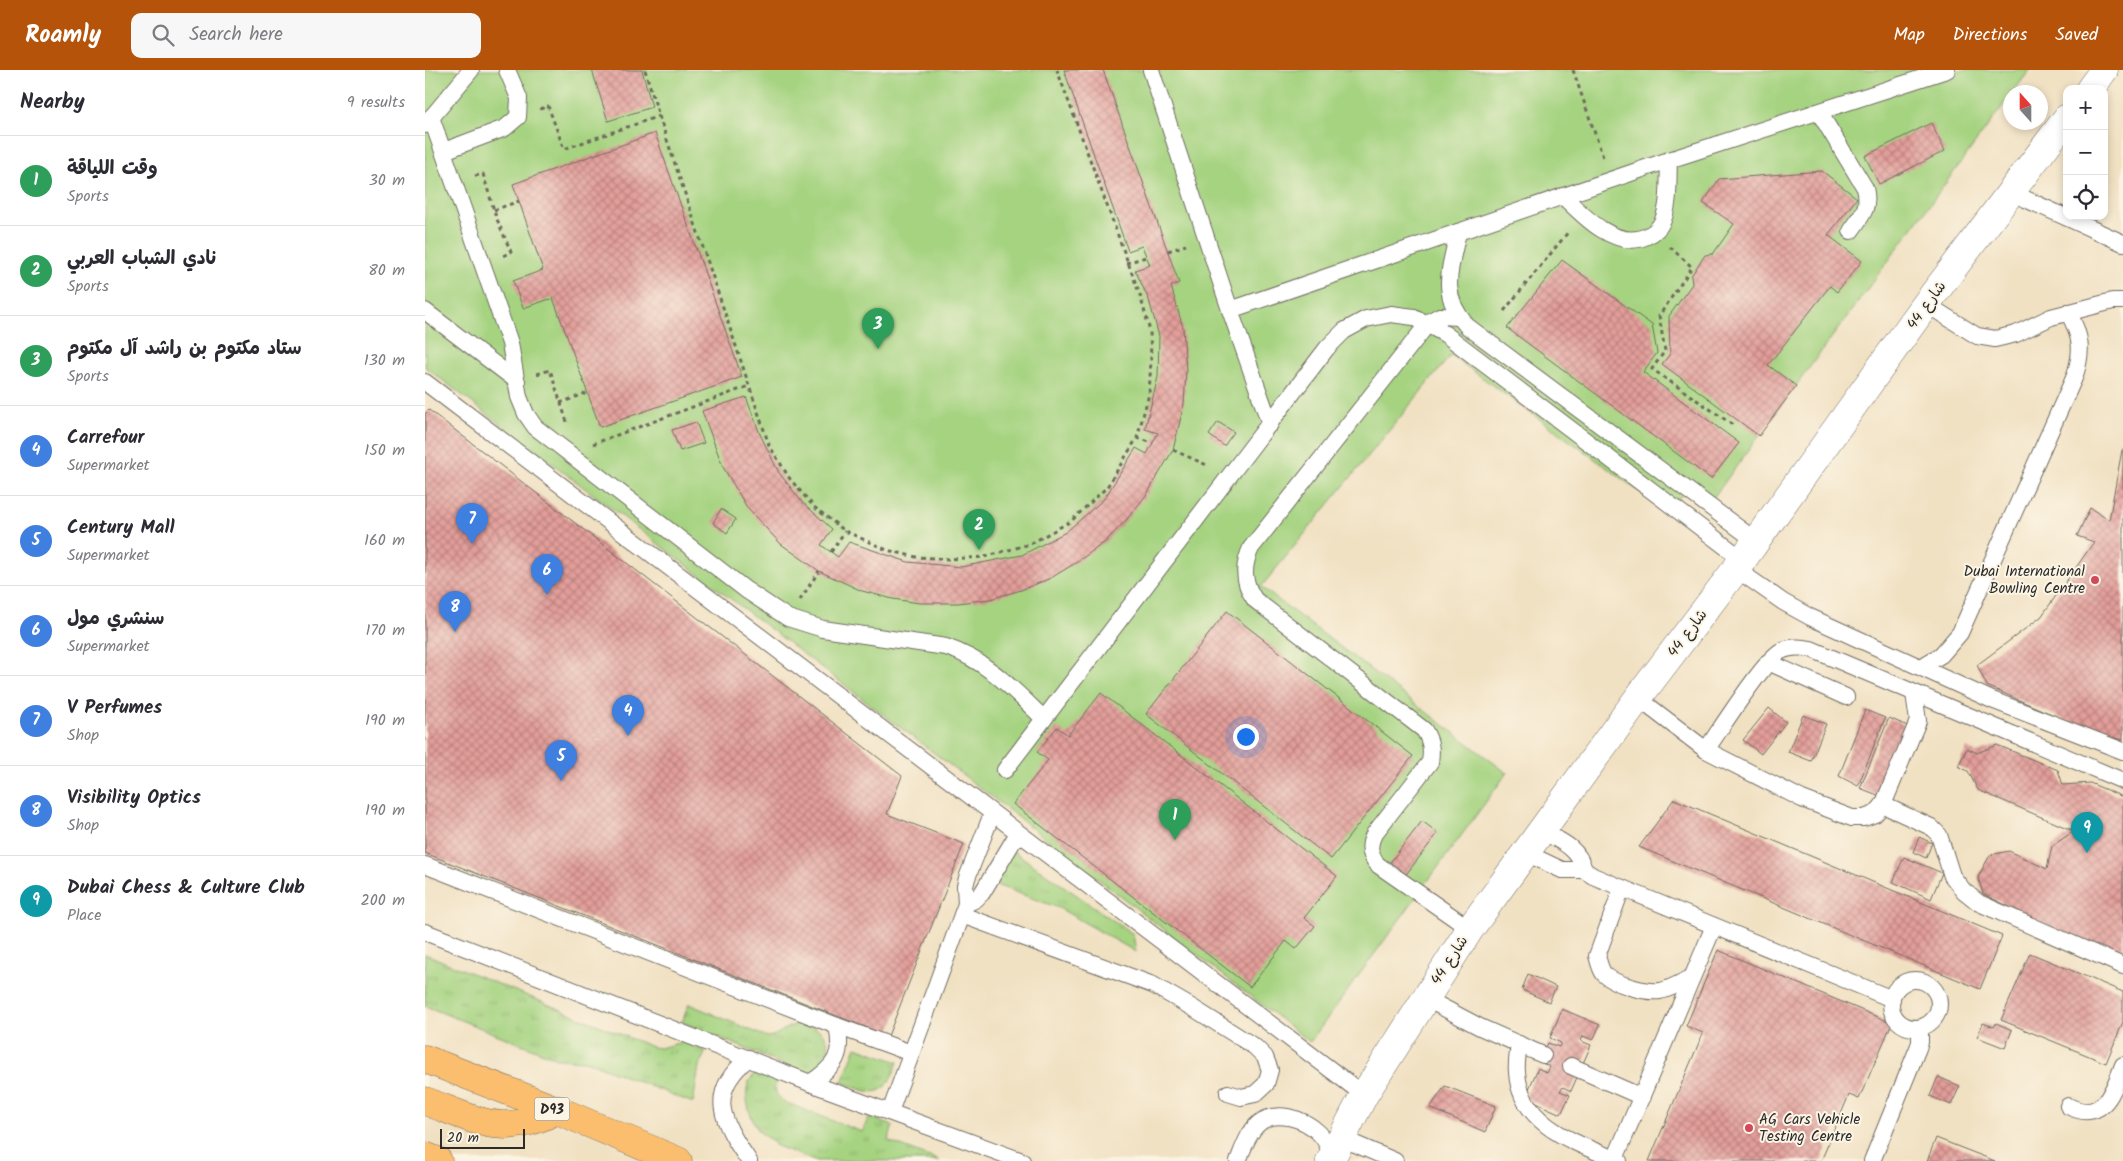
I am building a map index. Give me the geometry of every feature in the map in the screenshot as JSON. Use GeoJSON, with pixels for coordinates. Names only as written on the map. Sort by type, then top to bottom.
{"type":"FeatureCollection","features":[{"type":"Feature","properties":{"kind":"main road","name":"D93"},"geometry":{"type":"LineString","coordinates":[[425,1059],[557,1110],[678,1161]]}},
{"type":"Feature","properties":{"kind":"main road"},"geometry":{"type":"LineString","coordinates":[[425,1101],[486,1124],[505,1126],[523,1125],[557,1110]]}},
{"type":"Feature","properties":{"kind":"main road"},"geometry":{"type":"LineString","coordinates":[[425,1156],[438,1161]]}},
{"type":"Feature","properties":{"kind":"street"},"geometry":{"type":"LineString","coordinates":[[2093,85],[2104,70]]}},
{"type":"Feature","properties":{"kind":"street","name":"شارع 44"},"geometry":{"type":"LineString","coordinates":[[1334,1152],[1364,1095],[1470,929],[1638,698],[1745,557],[1926,304],[2063,123]]}},
{"type":"Feature","properties":{"kind":"lane"},"geometry":{"type":"LineString","coordinates":[[471,70],[428,121],[444,151],[510,343],[519,397],[525,414],[535,427],[760,601],[788,618],[823,629],[946,647],[962,652],[998,676],[1044,719]]}},
{"type":"Feature","properties":{"kind":"lane"},"geometry":{"type":"LineString","coordinates":[[444,151],[505,128],[518,117],[519,98],[507,70]]}},
{"type":"Feature","properties":{"kind":"lane"},"geometry":{"type":"LineString","coordinates":[[1151,70],[1230,310],[1270,424]]}},
{"type":"Feature","properties":{"kind":"lane"},"geometry":{"type":"LineString","coordinates":[[1230,310],[1611,179],[1947,70]]}},
{"type":"Feature","properties":{"kind":"lane"},"geometry":{"type":"LineString","coordinates":[[1819,112],[1865,188],[1868,200],[1864,213],[1851,231]]}},
{"type":"Feature","properties":{"kind":"lane"},"geometry":{"type":"LineString","coordinates":[[1563,196],[1582,215],[1611,234],[1625,240],[1640,240],[1653,233],[1663,222],[1666,207],[1669,160]]}},
{"type":"Feature","properties":{"kind":"lane"},"geometry":{"type":"LineString","coordinates":[[2010,192],[2123,243]]}},
{"type":"Feature","properties":{"kind":"lane"},"geometry":{"type":"LineString","coordinates":[[1458,232],[1448,286],[1453,306],[1467,326],[1745,557],[1797,611],[1992,700],[2123,751]]}},
{"type":"Feature","properties":{"kind":"lane"},"geometry":{"type":"LineString","coordinates":[[1926,304],[1977,336],[1995,340],[2006,338],[2051,317],[2113,301],[2123,301]]}},
{"type":"Feature","properties":{"kind":"lane"},"geometry":{"type":"LineString","coordinates":[[425,311],[517,381]]}},
{"type":"Feature","properties":{"kind":"lane"},"geometry":{"type":"LineString","coordinates":[[1921,667],[1941,655],[1960,633],[2074,378],[2080,361],[2081,344],[2077,327],[2069,312]]}},
{"type":"Feature","properties":{"kind":"lane"},"geometry":{"type":"LineString","coordinates":[[1005,770],[1327,348],[1344,331],[1366,320],[1391,314],[1415,317],[1427,324],[1464,348],[1745,557]]}},
{"type":"Feature","properties":{"kind":"lane"},"geometry":{"type":"LineString","coordinates":[[1459,317],[1440,316],[1427,324],[1251,548],[1245,564],[1245,580],[1255,600],[1424,730],[1430,740],[1432,751],[1430,762],[1374,834],[1370,842],[1370,851],[1372,859],[1378,865],[1470,929]]}},
{"type":"Feature","properties":{"kind":"lane"},"geometry":{"type":"LineString","coordinates":[[425,382],[1364,1095]]}},
{"type":"Feature","properties":{"kind":"lane"},"geometry":{"type":"LineString","coordinates":[[1706,750],[1768,662],[1782,651],[1801,647],[1811,649],[1959,710],[2123,781]]}},
{"type":"Feature","properties":{"kind":"lane"},"geometry":{"type":"LineString","coordinates":[[1768,662],[1846,697]]}},
{"type":"Feature","properties":{"kind":"lane"},"geometry":{"type":"LineString","coordinates":[[1638,698],[1706,750],[1802,799],[1852,818],[1864,818],[1875,814],[1883,805],[1918,721],[1914,693]]}},
{"type":"Feature","properties":{"kind":"lane"},"geometry":{"type":"LineString","coordinates":[[1883,805],[1931,827],[1939,835],[1952,876],[1964,891],[1979,903],[2123,966]]}},
{"type":"Feature","properties":{"kind":"lane"},"geometry":{"type":"LineString","coordinates":[[890,1112],[964,910],[967,878],[992,814]]}},
{"type":"Feature","properties":{"kind":"lane"},"geometry":{"type":"LineString","coordinates":[[1543,831],[1576,852],[1582,860],[1584,870]]}},
{"type":"Feature","properties":{"kind":"lane"},"geometry":{"type":"LineString","coordinates":[[964,910],[982,893],[1018,833]]}},
{"type":"Feature","properties":{"kind":"lane"},"geometry":{"type":"LineString","coordinates":[[1526,853],[1562,870],[1584,870],[1623,888],[1892,999]]}},
{"type":"Feature","properties":{"kind":"lane"},"geometry":{"type":"LineString","coordinates":[[425,864],[837,1026],[911,1053]]}},
{"type":"Feature","properties":{"kind":"lane"},"geometry":{"type":"LineString","coordinates":[[1623,888],[1597,956],[1599,966],[1605,974],[1614,980],[1649,992],[1661,991],[1692,977]]}},
{"type":"Feature","properties":{"kind":"lane"},"geometry":{"type":"LineString","coordinates":[[964,910],[1153,985],[1255,1047],[1265,1057],[1269,1070],[1266,1084],[1255,1094],[1241,1097],[1228,1093]]}},
{"type":"Feature","properties":{"kind":"lane"},"geometry":{"type":"LineString","coordinates":[[1519,1044],[1517,1073],[1525,1101],[1542,1124],[1567,1139],[1617,1160],[1714,926]]}},
{"type":"Feature","properties":{"kind":"lane"},"geometry":{"type":"LineString","coordinates":[[425,932],[810,1083],[1021,1161]]}},
{"type":"Feature","properties":{"kind":"lane"},"geometry":{"type":"LineString","coordinates":[[1920,981],[1929,985],[1935,991],[1939,1000],[1938,1009],[1935,1018],[1929,1024],[1920,1028],[1910,1028],[1901,1024],[1895,1017],[1891,1008],[1892,999],[1896,990],[1903,984],[1920,981]]}},
{"type":"Feature","properties":{"kind":"lane"},"geometry":{"type":"LineString","coordinates":[[1425,998],[1480,1027],[1543,1054]]}},
{"type":"Feature","properties":{"kind":"lane"},"geometry":{"type":"LineString","coordinates":[[810,1083],[830,1068],[837,1058],[839,1038],[837,1026]]}},
{"type":"Feature","properties":{"kind":"lane"},"geometry":{"type":"LineString","coordinates":[[1872,1161],[1919,1048],[1920,1028]]}},
{"type":"Feature","properties":{"kind":"lane"},"geometry":{"type":"LineString","coordinates":[[749,1058],[731,1076],[723,1098],[725,1123],[749,1161]]}},
{"type":"Feature","properties":{"kind":"lane"},"geometry":{"type":"LineString","coordinates":[[2068,1106],[2076,1110],[2090,1112],[2103,1106],[2111,1095],[2123,1065]]}},
{"type":"Feature","properties":{"kind":"lane"},"geometry":{"type":"LineString","coordinates":[[1571,1066],[1642,1097]]}},
{"type":"Feature","properties":{"kind":"lane"},"geometry":{"type":"LineString","coordinates":[[1238,1161],[1252,1130],[1259,1123],[1275,1116],[1290,1117],[1313,1128],[1334,1152],[1395,1161]]}},
{"type":"Feature","properties":{"kind":"path"},"geometry":{"type":"LineString","coordinates":[[645,70],[769,445],[790,479],[814,507],[845,531],[887,550],[916,557],[949,559],[984,557],[1030,544],[1071,521],[1107,487],[1137,438],[1149,394],[1149,331],[1139,295],[1057,70]]}},
{"type":"Feature","properties":{"kind":"path"},"geometry":{"type":"LineString","coordinates":[[1573,70],[1611,179]]}},
{"type":"Feature","properties":{"kind":"path"},"geometry":{"type":"LineString","coordinates":[[518,117],[548,106],[563,149],[659,116]]}},
{"type":"Feature","properties":{"kind":"path"},"geometry":{"type":"LineString","coordinates":[[488,188],[493,210],[506,239]]}},
{"type":"Feature","properties":{"kind":"path"},"geometry":{"type":"LineString","coordinates":[[493,210],[519,200]]}},
{"type":"Feature","properties":{"kind":"path"},"geometry":{"type":"LineString","coordinates":[[1504,311],[1582,215]]}},
{"type":"Feature","properties":{"kind":"path"},"geometry":{"type":"LineString","coordinates":[[1653,233],[1692,268],[1659,316],[1665,351],[1652,370],[1733,425]]}},
{"type":"Feature","properties":{"kind":"path"},"geometry":{"type":"LineString","coordinates":[[1126,263],[1146,257]]}},
{"type":"Feature","properties":{"kind":"path"},"geometry":{"type":"LineString","coordinates":[[555,385],[563,414]]}},
{"type":"Feature","properties":{"kind":"path"},"geometry":{"type":"LineString","coordinates":[[576,459],[587,446],[749,386]]}},
{"type":"Feature","properties":{"kind":"path"},"geometry":{"type":"LineString","coordinates":[[559,403],[587,393]]}},
{"type":"Feature","properties":{"kind":"path"},"geometry":{"type":"LineString","coordinates":[[1137,438],[1153,443]]}},
{"type":"Feature","properties":{"kind":"path"},"geometry":{"type":"LineString","coordinates":[[1173,450],[1230,476]]}},
{"type":"Feature","properties":{"kind":"path"},"geometry":{"type":"LineString","coordinates":[[831,552],[845,531]]}},
{"type":"Feature","properties":{"kind":"path"},"geometry":{"type":"LineString","coordinates":[[788,618],[819,571]]}},
{"type":"Feature","properties":{"kind":"green space"},"geometry":{"type":"Polygon","coordinates":[[[425,70],[2030,70],[2018,85],[2003,85],[2003,105],[1713,498],[1691,482],[1668,512],[1451,355],[1261,587],[1507,773],[1310,1042],[967,778],[425,367],[425,70]]]}},
{"type":"Feature","properties":{"kind":"green space"},"geometry":{"type":"Polygon","coordinates":[[[1013,851],[1133,934],[1136,952],[1059,908],[993,884],[1013,851]]]}},
{"type":"Feature","properties":{"kind":"green space"},"geometry":{"type":"Polygon","coordinates":[[[425,954],[652,1047],[660,1048],[682,1042],[706,1051],[699,1066],[693,1103],[594,1064],[584,1061],[559,1059],[425,1006],[425,954]]]}},
{"type":"Feature","properties":{"kind":"green space"},"geometry":{"type":"Polygon","coordinates":[[[689,1004],[767,1037],[799,1024],[816,1028],[827,1041],[826,1057],[822,1064],[814,1070],[804,1073],[682,1022],[689,1004]]]}},
{"type":"Feature","properties":{"kind":"green space"},"geometry":{"type":"Polygon","coordinates":[[[856,1047],[898,1062],[893,1074],[883,1088],[871,1092],[842,1082],[856,1047]]]}},
{"type":"Feature","properties":{"kind":"green space"},"geometry":{"type":"Polygon","coordinates":[[[757,1073],[777,1079],[776,1092],[784,1102],[862,1132],[869,1117],[893,1126],[888,1141],[940,1161],[814,1161],[775,1145],[773,1141],[760,1132],[749,1110],[747,1101],[748,1085],[751,1078],[757,1073]]]}},
{"type":"Feature","properties":{"kind":"building"},"geometry":{"type":"Polygon","coordinates":[[[592,70],[642,70],[652,107],[608,121],[592,70]]]}},
{"type":"Feature","properties":{"kind":"building"},"geometry":{"type":"Polygon","coordinates":[[[1064,70],[1103,70],[1179,283],[1171,286],[1183,328],[1186,371],[1184,404],[1173,450],[1147,494],[1127,519],[1105,542],[1051,578],[1021,590],[990,599],[958,603],[919,603],[862,591],[819,571],[781,544],[748,509],[723,467],[702,411],[746,397],[760,434],[779,473],[802,502],[832,529],[821,545],[838,557],[849,542],[908,562],[961,567],[1022,555],[1066,532],[1104,499],[1136,448],[1147,454],[1158,433],[1145,429],[1158,377],[1159,336],[1149,300],[1135,270],[1150,265],[1142,246],[1128,251],[1064,70]]]}},
{"type":"Feature","properties":{"kind":"building"},"geometry":{"type":"Polygon","coordinates":[[[1931,123],[1945,151],[1879,184],[1865,156],[1931,123]]]}},
{"type":"Feature","properties":{"kind":"building"},"geometry":{"type":"Polygon","coordinates":[[[655,133],[742,377],[600,427],[553,298],[523,308],[513,281],[543,270],[513,184],[655,133]]]}},
{"type":"Feature","properties":{"kind":"building"},"geometry":{"type":"Polygon","coordinates":[[[1822,171],[1857,198],[1828,235],[1862,261],[1837,292],[1830,286],[1768,365],[1796,386],[1759,436],[1662,364],[1670,354],[1669,316],[1692,284],[1691,276],[1705,255],[1713,254],[1734,224],[1703,203],[1719,179],[1822,171]]]}},
{"type":"Feature","properties":{"kind":"building"},"geometry":{"type":"Polygon","coordinates":[[[1562,260],[1652,325],[1657,353],[1643,372],[1739,443],[1711,479],[1507,328],[1562,260]]]}},
{"type":"Feature","properties":{"kind":"building"},"geometry":{"type":"Polygon","coordinates":[[[429,410],[902,776],[887,814],[964,844],[888,1036],[425,853],[425,414],[429,410]]]}},
{"type":"Feature","properties":{"kind":"building"},"geometry":{"type":"Polygon","coordinates":[[[696,422],[704,443],[680,451],[672,430],[696,422]]]}},
{"type":"Feature","properties":{"kind":"building"},"geometry":{"type":"Polygon","coordinates":[[[1218,422],[1234,432],[1224,446],[1209,435],[1218,422]]]}},
{"type":"Feature","properties":{"kind":"building","name":"Dubai International Bowling Centre"},"geometry":{"type":"Polygon","coordinates":[[[2122,450],[2123,740],[2097,734],[1987,686],[1977,665],[2041,617],[2094,542],[2077,536],[2090,508],[2109,520],[2122,450]]]}},
{"type":"Feature","properties":{"kind":"building"},"geometry":{"type":"Polygon","coordinates":[[[721,509],[736,519],[727,533],[713,523],[721,509]]]}},
{"type":"Feature","properties":{"kind":"building"},"geometry":{"type":"Polygon","coordinates":[[[1227,611],[1413,756],[1331,859],[1146,714],[1227,611]]]}},
{"type":"Feature","properties":{"kind":"building"},"geometry":{"type":"Polygon","coordinates":[[[1101,693],[1337,876],[1304,918],[1315,926],[1296,949],[1286,941],[1250,987],[1013,804],[1048,760],[1037,752],[1057,727],[1068,735],[1101,693]]]}},
{"type":"Feature","properties":{"kind":"building"},"geometry":{"type":"Polygon","coordinates":[[[1769,708],[1786,722],[1761,754],[1743,740],[1769,708]]]}},
{"type":"Feature","properties":{"kind":"building"},"geometry":{"type":"Polygon","coordinates":[[[1865,710],[1885,718],[1858,786],[1839,776],[1865,710]]]}},
{"type":"Feature","properties":{"kind":"building"},"geometry":{"type":"Polygon","coordinates":[[[1803,715],[1826,724],[1811,761],[1788,752],[1803,715]]]}},
{"type":"Feature","properties":{"kind":"building"},"geometry":{"type":"Polygon","coordinates":[[[1889,718],[1910,727],[1880,796],[1860,788],[1889,718]]]}},
{"type":"Feature","properties":{"kind":"building"},"geometry":{"type":"Polygon","coordinates":[[[1997,745],[2058,770],[2063,785],[2090,783],[2123,797],[2123,962],[1983,894],[1978,877],[1990,855],[2009,851],[2047,869],[2052,846],[2074,831],[1978,790],[1968,771],[1958,766],[1967,748],[1977,753],[1997,745]]]}},
{"type":"Feature","properties":{"kind":"building"},"geometry":{"type":"Polygon","coordinates":[[[1674,799],[2002,936],[1980,989],[1639,847],[1674,799]]]}},
{"type":"Feature","properties":{"kind":"building"},"geometry":{"type":"Polygon","coordinates":[[[1422,821],[1438,833],[1404,877],[1388,865],[1422,821]]]}},
{"type":"Feature","properties":{"kind":"building"},"geometry":{"type":"Polygon","coordinates":[[[1919,837],[1932,843],[1926,858],[1913,852],[1919,837]]]}},
{"type":"Feature","properties":{"kind":"building"},"geometry":{"type":"Polygon","coordinates":[[[1904,857],[1942,873],[1931,899],[1893,882],[1904,857]]]}},
{"type":"Feature","properties":{"kind":"building"},"geometry":{"type":"Polygon","coordinates":[[[1718,950],[1892,1023],[1859,1099],[1849,1095],[1821,1161],[1649,1161],[1703,1033],[1686,1026],[1718,950]]]}},
{"type":"Feature","properties":{"kind":"building"},"geometry":{"type":"Polygon","coordinates":[[[2030,953],[2123,992],[2123,1022],[2106,1063],[2001,1020],[2030,953]]]}},
{"type":"Feature","properties":{"kind":"building"},"geometry":{"type":"Polygon","coordinates":[[[1528,974],[1556,987],[1549,1002],[1522,990],[1528,974]]]}},
{"type":"Feature","properties":{"kind":"building"},"geometry":{"type":"Polygon","coordinates":[[[1562,1009],[1600,1025],[1593,1040],[1583,1036],[1581,1041],[1591,1045],[1571,1091],[1563,1087],[1560,1091],[1570,1095],[1561,1114],[1525,1098],[1538,1068],[1547,1073],[1550,1067],[1540,1062],[1548,1043],[1559,1047],[1561,1043],[1550,1038],[1562,1009]]]}},
{"type":"Feature","properties":{"kind":"building"},"geometry":{"type":"Polygon","coordinates":[[[1983,1023],[1994,1027],[1996,1023],[2012,1030],[2005,1048],[1977,1037],[1983,1023]]]}},
{"type":"Feature","properties":{"kind":"building"},"geometry":{"type":"Polygon","coordinates":[[[1938,1077],[1960,1086],[1951,1105],[1930,1096],[1938,1077]]]}},
{"type":"Feature","properties":{"kind":"building"},"geometry":{"type":"Polygon","coordinates":[[[1445,1086],[1496,1106],[1485,1132],[1430,1108],[1445,1086]]]}},
{"type":"Feature","properties":{"kind":"building"},"geometry":{"type":"Polygon","coordinates":[[[1936,1138],[1995,1161],[1927,1161],[1936,1138]]]}},
{"type":"Feature","properties":{"kind":"place","name":"ستاد مكتوم بن راشد آل مكتوم"},"geometry":{"type":"Point","coordinates":[878,349]}},
{"type":"Feature","properties":{"kind":"place","name":"V Perfumes"},"geometry":{"type":"Point","coordinates":[472,544]}},
{"type":"Feature","properties":{"kind":"place","name":"نادي الشباب العربي"},"geometry":{"type":"Point","coordinates":[979,550]}},
{"type":"Feature","properties":{"kind":"place","name":"Dubai International Bowling Centre"},"geometry":{"type":"Point","coordinates":[2095,580]}},
{"type":"Feature","properties":{"kind":"place","name":"سنشري مول"},"geometry":{"type":"Point","coordinates":[547,595]}},
{"type":"Feature","properties":{"kind":"place","name":"Visibility Optics"},"geometry":{"type":"Point","coordinates":[455,632]}},
{"type":"Feature","properties":{"kind":"place","name":"Carrefour"},"geometry":{"type":"Point","coordinates":[628,736]}},
{"type":"Feature","properties":{"kind":"place","name":"Century Mall"},"geometry":{"type":"Point","coordinates":[561,781]}},
{"type":"Feature","properties":{"kind":"place","name":"وقت اللياقة"},"geometry":{"type":"Point","coordinates":[1175,840]}},
{"type":"Feature","properties":{"kind":"place","name":"Dubai Chess & Culture Club"},"geometry":{"type":"Point","coordinates":[2087,853]}},
{"type":"Feature","properties":{"kind":"place","name":"AG Cars Vehicle Testing Centre"},"geometry":{"type":"Point","coordinates":[1749,1128]}}]}
